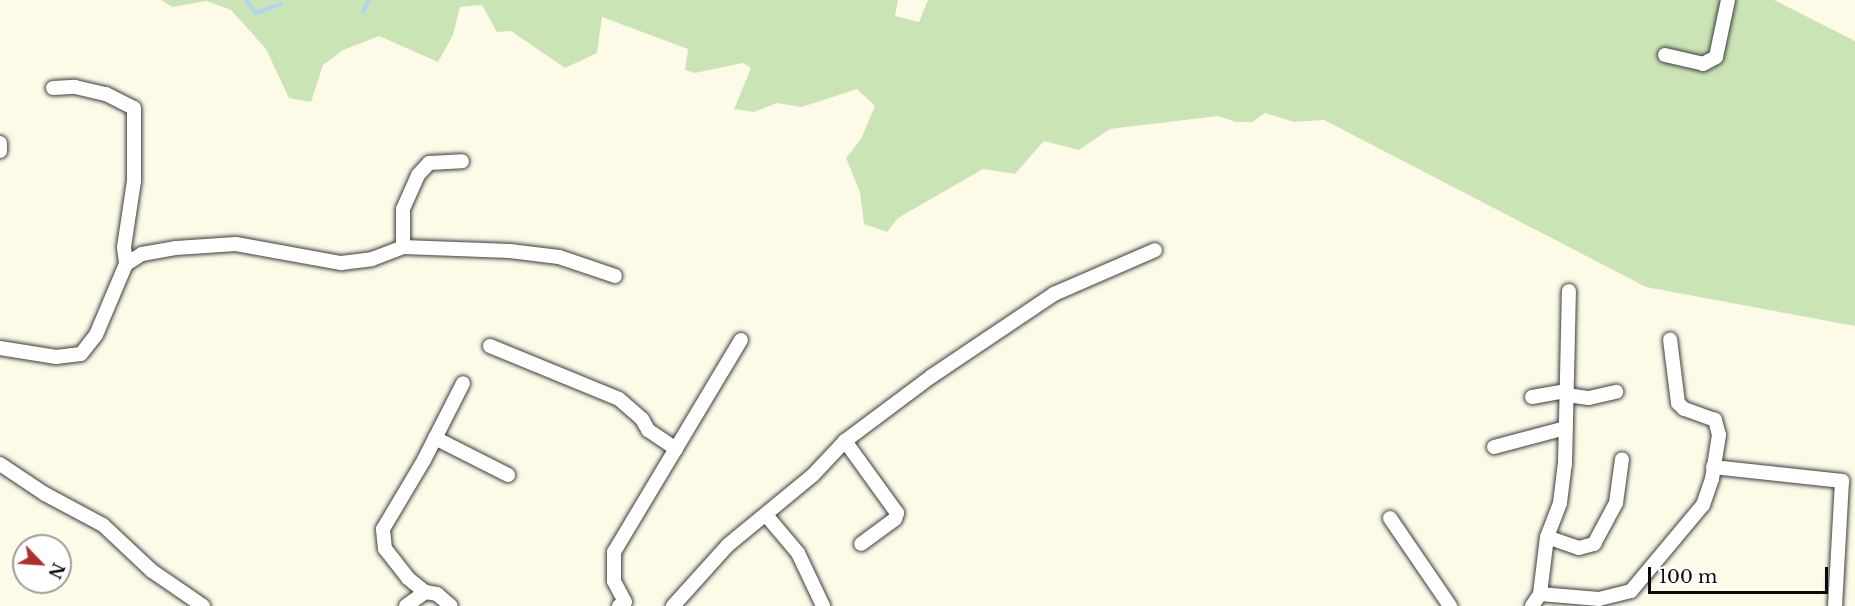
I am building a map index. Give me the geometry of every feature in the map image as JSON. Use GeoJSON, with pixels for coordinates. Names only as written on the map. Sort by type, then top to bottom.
{"type":"FeatureCollection","features":[{"type":"Feature","properties":{"kind":"street"},"geometry":{"type":"LineString","coordinates":[[1665,55],[1703,64],[1716,57],[1728,0]]}},
{"type":"Feature","properties":{"kind":"street"},"geometry":{"type":"LineString","coordinates":[[0,348],[57,357],[81,354],[96,335],[126,264],[124,248],[134,181],[134,108],[106,94],[75,87],[53,88]]}},
{"type":"Feature","properties":{"kind":"street"},"geometry":{"type":"LineString","coordinates":[[0,143],[0,151]]}},
{"type":"Feature","properties":{"kind":"street"},"geometry":{"type":"LineString","coordinates":[[403,247],[403,209],[418,175],[429,163],[462,161]]}},
{"type":"Feature","properties":{"kind":"street"},"geometry":{"type":"LineString","coordinates":[[126,264],[149,252],[220,244],[341,263],[372,259],[403,247],[537,254],[615,276]]}},
{"type":"Feature","properties":{"kind":"street"},"geometry":{"type":"LineString","coordinates":[[673,606],[728,545],[813,475],[845,441],[933,376],[1054,294],[1155,250]]}},
{"type":"Feature","properties":{"kind":"street"},"geometry":{"type":"LineString","coordinates":[[1569,291],[1566,428],[1560,503],[1547,537],[1536,600],[1599,598],[1631,591],[1702,505],[1719,435],[1715,420],[1684,409],[1678,403],[1670,339]]}},
{"type":"Feature","properties":{"kind":"street"},"geometry":{"type":"LineString","coordinates":[[624,604],[612,570],[614,552],[741,340]]}},
{"type":"Feature","properties":{"kind":"street"},"geometry":{"type":"LineString","coordinates":[[490,346],[619,399],[642,419],[648,430],[676,449]]}},
{"type":"Feature","properties":{"kind":"street"},"geometry":{"type":"LineString","coordinates":[[451,606],[437,594],[425,592],[396,564],[381,537],[385,521],[435,438],[463,382]]}},
{"type":"Feature","properties":{"kind":"street"},"geometry":{"type":"LineString","coordinates":[[1532,397],[1566,393],[1589,398],[1616,392]]}},
{"type":"Feature","properties":{"kind":"street"},"geometry":{"type":"LineString","coordinates":[[1494,447],[1566,428]]}},
{"type":"Feature","properties":{"kind":"street"},"geometry":{"type":"LineString","coordinates":[[435,438],[508,475]]}},
{"type":"Feature","properties":{"kind":"street"},"geometry":{"type":"LineString","coordinates":[[845,441],[897,513],[895,519],[861,544]]}},
{"type":"Feature","properties":{"kind":"street"},"geometry":{"type":"LineString","coordinates":[[1547,537],[1580,548],[1594,544],[1616,503],[1622,459]]}},
{"type":"Feature","properties":{"kind":"street"},"geometry":{"type":"LineString","coordinates":[[0,464],[45,494],[103,525],[152,570],[203,606]]}},
{"type":"Feature","properties":{"kind":"street"},"geometry":{"type":"LineString","coordinates":[[1713,467],[1842,481],[1835,606]]}},
{"type":"Feature","properties":{"kind":"street"},"geometry":{"type":"LineString","coordinates":[[766,515],[798,554],[823,606]]}},
{"type":"Feature","properties":{"kind":"street"},"geometry":{"type":"LineString","coordinates":[[1390,518],[1450,606]]}},
{"type":"Feature","properties":{"kind":"street"},"geometry":{"type":"LineString","coordinates":[[406,606],[425,592]]}},
{"type":"Feature","properties":{"kind":"green space"},"geometry":{"type":"Polygon","coordinates":[[[161,0],[898,0],[895,16],[919,22],[928,0],[1774,0],[1855,41],[1855,326],[1646,287],[1324,120],[1294,122],[1265,113],[1252,122],[1236,122],[1218,116],[1110,129],[1079,150],[1044,141],[1015,174],[983,169],[898,218],[887,232],[864,224],[860,192],[846,158],[861,139],[875,106],[857,89],[802,107],[777,103],[754,112],[734,109],[751,68],[743,63],[695,73],[685,70],[688,49],[602,17],[597,53],[565,68],[511,31],[497,32],[482,5],[460,7],[453,35],[438,62],[379,36],[343,50],[323,65],[311,102],[289,98],[266,49],[231,10],[207,1],[172,7],[161,0]]]}},
{"type":"Feature","properties":{"kind":"waterway"},"geometry":{"type":"LineString","coordinates":[[246,0],[256,13],[281,4]]}},
{"type":"Feature","properties":{"kind":"waterway"},"geometry":{"type":"LineString","coordinates":[[363,12],[369,0]]}}]}
